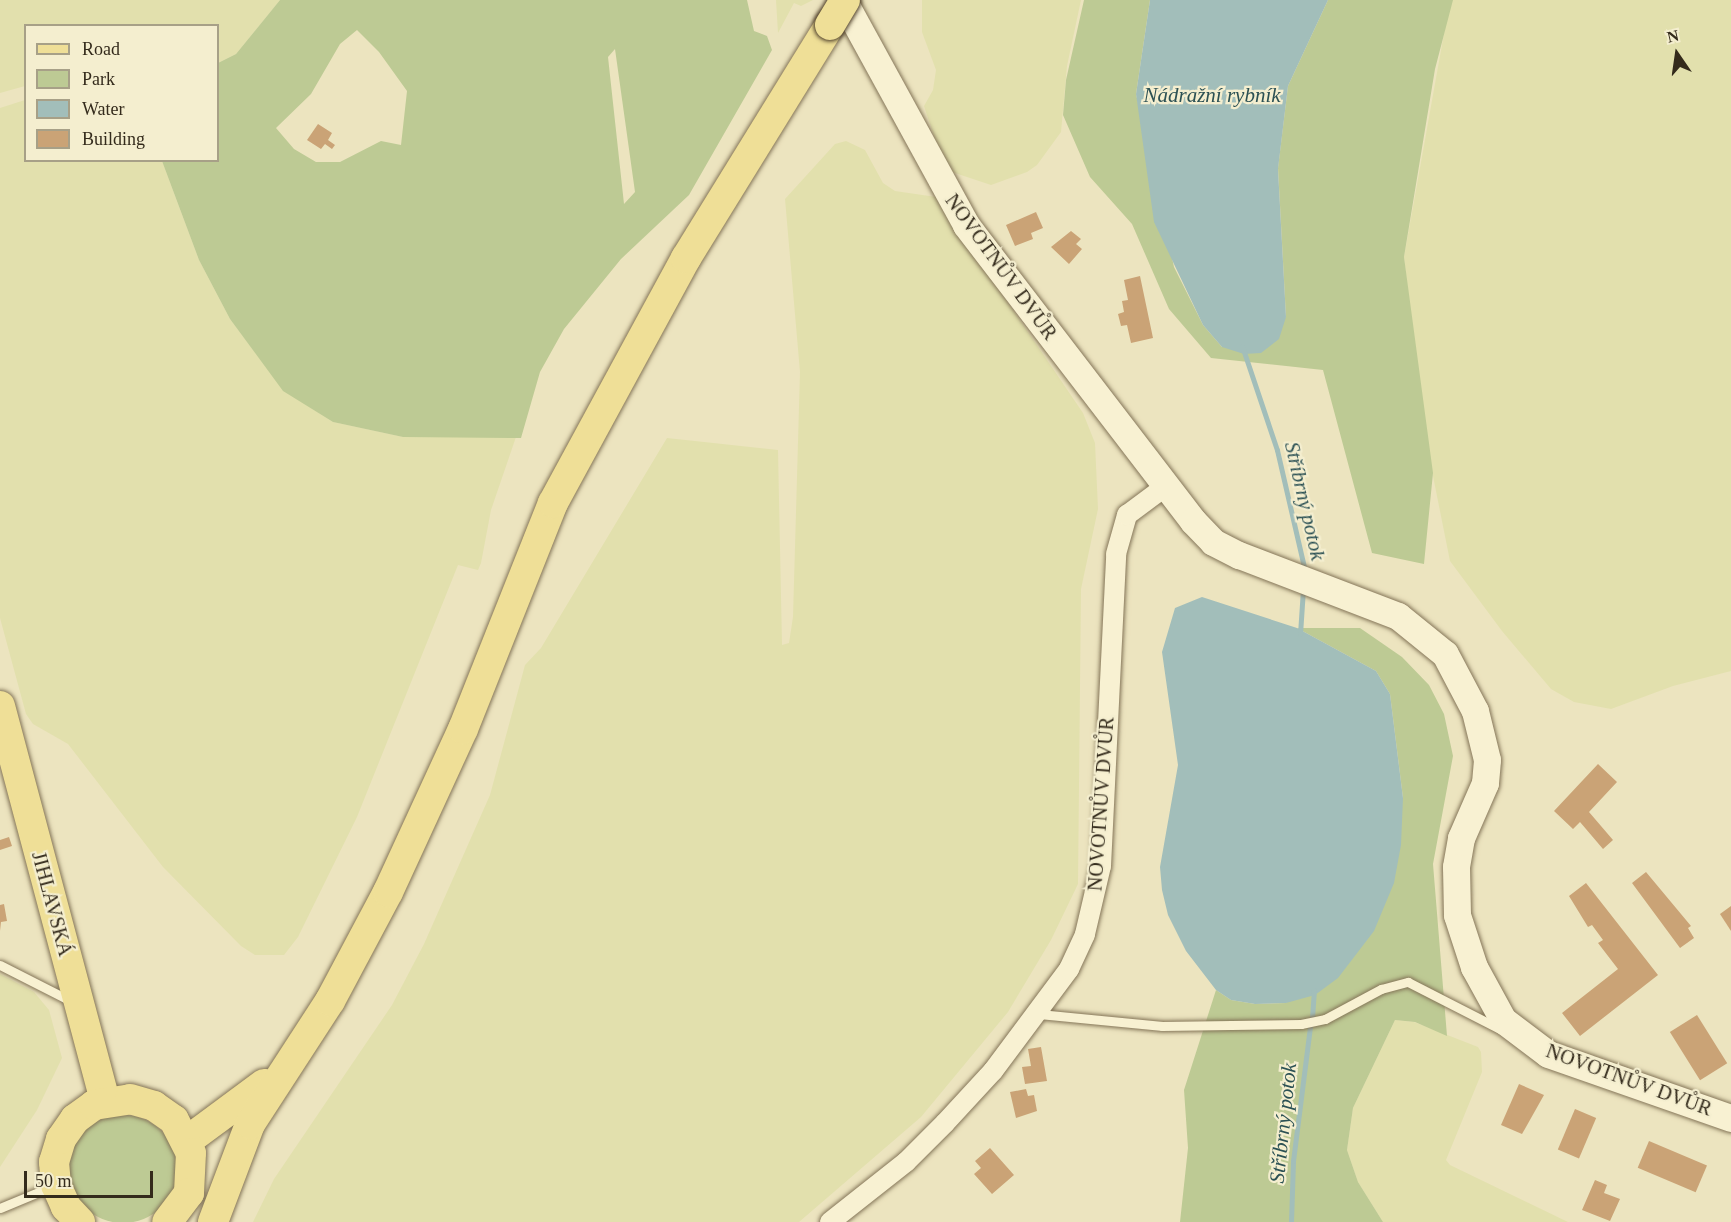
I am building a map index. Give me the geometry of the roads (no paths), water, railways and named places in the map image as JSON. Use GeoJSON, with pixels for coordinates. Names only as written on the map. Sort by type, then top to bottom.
{"type":"FeatureCollection","features":[{"type":"Feature","properties":{"kind":"main road"},"geometry":{"type":"LineString","coordinates":[[213,1222],[250,1124],[289,1059],[330,1001],[388,892],[463,729],[553,503],[686,258],[839,8]]}},
{"type":"Feature","properties":{"kind":"main road","name":"JIHLAVSKÁ"},"geometry":{"type":"LineString","coordinates":[[0,706],[105,1101]]}},
{"type":"Feature","properties":{"kind":"main road"},"geometry":{"type":"LineString","coordinates":[[187,1141],[237,1108],[289,1059]]}},
{"type":"Feature","properties":{"kind":"main road"},"geometry":{"type":"LineString","coordinates":[[80,1222],[66,1208],[56,1185],[54,1162],[67,1128],[84,1112],[105,1101],[130,1099],[154,1106],[174,1120],[187,1141],[192,1180],[183,1205],[167,1222]]}},
{"type":"Feature","properties":{"kind":"street","name":"NOVOTNŮV DVŮR"},"geometry":{"type":"LineString","coordinates":[[839,8],[966,225],[1166,486],[1212,542],[1398,616],[1445,654],[1475,711],[1487,760],[1485,783],[1461,838],[1456,867],[1457,915],[1474,967],[1489,998],[1518,1034],[1548,1054],[1731,1118]]}},
{"type":"Feature","properties":{"kind":"street","name":"NOVOTNŮV DVŮR"},"geometry":{"type":"LineString","coordinates":[[830,1222],[930,1138],[993,1071],[1039,1014],[1069,969],[1085,934],[1101,866],[1115,566],[1121,531],[1135,508],[1166,486]]}},
{"type":"Feature","properties":{"kind":"lane"},"geometry":{"type":"LineString","coordinates":[[0,965],[79,1004]]}},
{"type":"Feature","properties":{"kind":"lane"},"geometry":{"type":"LineString","coordinates":[[1039,1014],[1162,1026],[1301,1024],[1325,1019],[1381,989],[1408,982],[1495,1028],[1518,1034]]}},
{"type":"Feature","properties":{"kind":"lane"},"geometry":{"type":"LineString","coordinates":[[0,1208],[56,1185]]}},
{"type":"Feature","properties":{"kind":"water","name":"Nádražní rybník"},"geometry":{"type":"Polygon","coordinates":[[[1150,0],[1328,0],[1288,86],[1278,169],[1286,317],[1279,339],[1261,353],[1244,354],[1222,347],[1203,325],[1154,222],[1136,94],[1150,0]]]}},
{"type":"Feature","properties":{"kind":"water"},"geometry":{"type":"Polygon","coordinates":[[[1202,597],[1297,628],[1376,671],[1390,694],[1403,798],[1401,845],[1394,883],[1374,931],[1338,978],[1315,995],[1286,1003],[1255,1004],[1231,1000],[1216,990],[1186,951],[1168,915],[1162,890],[1160,867],[1178,765],[1162,652],[1175,608],[1202,597]]]}},
{"type":"Feature","properties":{"kind":"waterway","name":"Stříbrný potok"},"geometry":{"type":"LineString","coordinates":[[1242,346],[1277,450],[1305,571]]}},
{"type":"Feature","properties":{"kind":"waterway","name":"Stříbrný potok"},"geometry":{"type":"LineString","coordinates":[[1300,634],[1303,589]]}},
{"type":"Feature","properties":{"kind":"waterway","name":"Stříbrný potok"},"geometry":{"type":"LineString","coordinates":[[1312,1018],[1314,990]]}},
{"type":"Feature","properties":{"kind":"waterway","name":"Stříbrný potok"},"geometry":{"type":"LineString","coordinates":[[1291,1222],[1293,1161],[1310,1027]]}}]}
